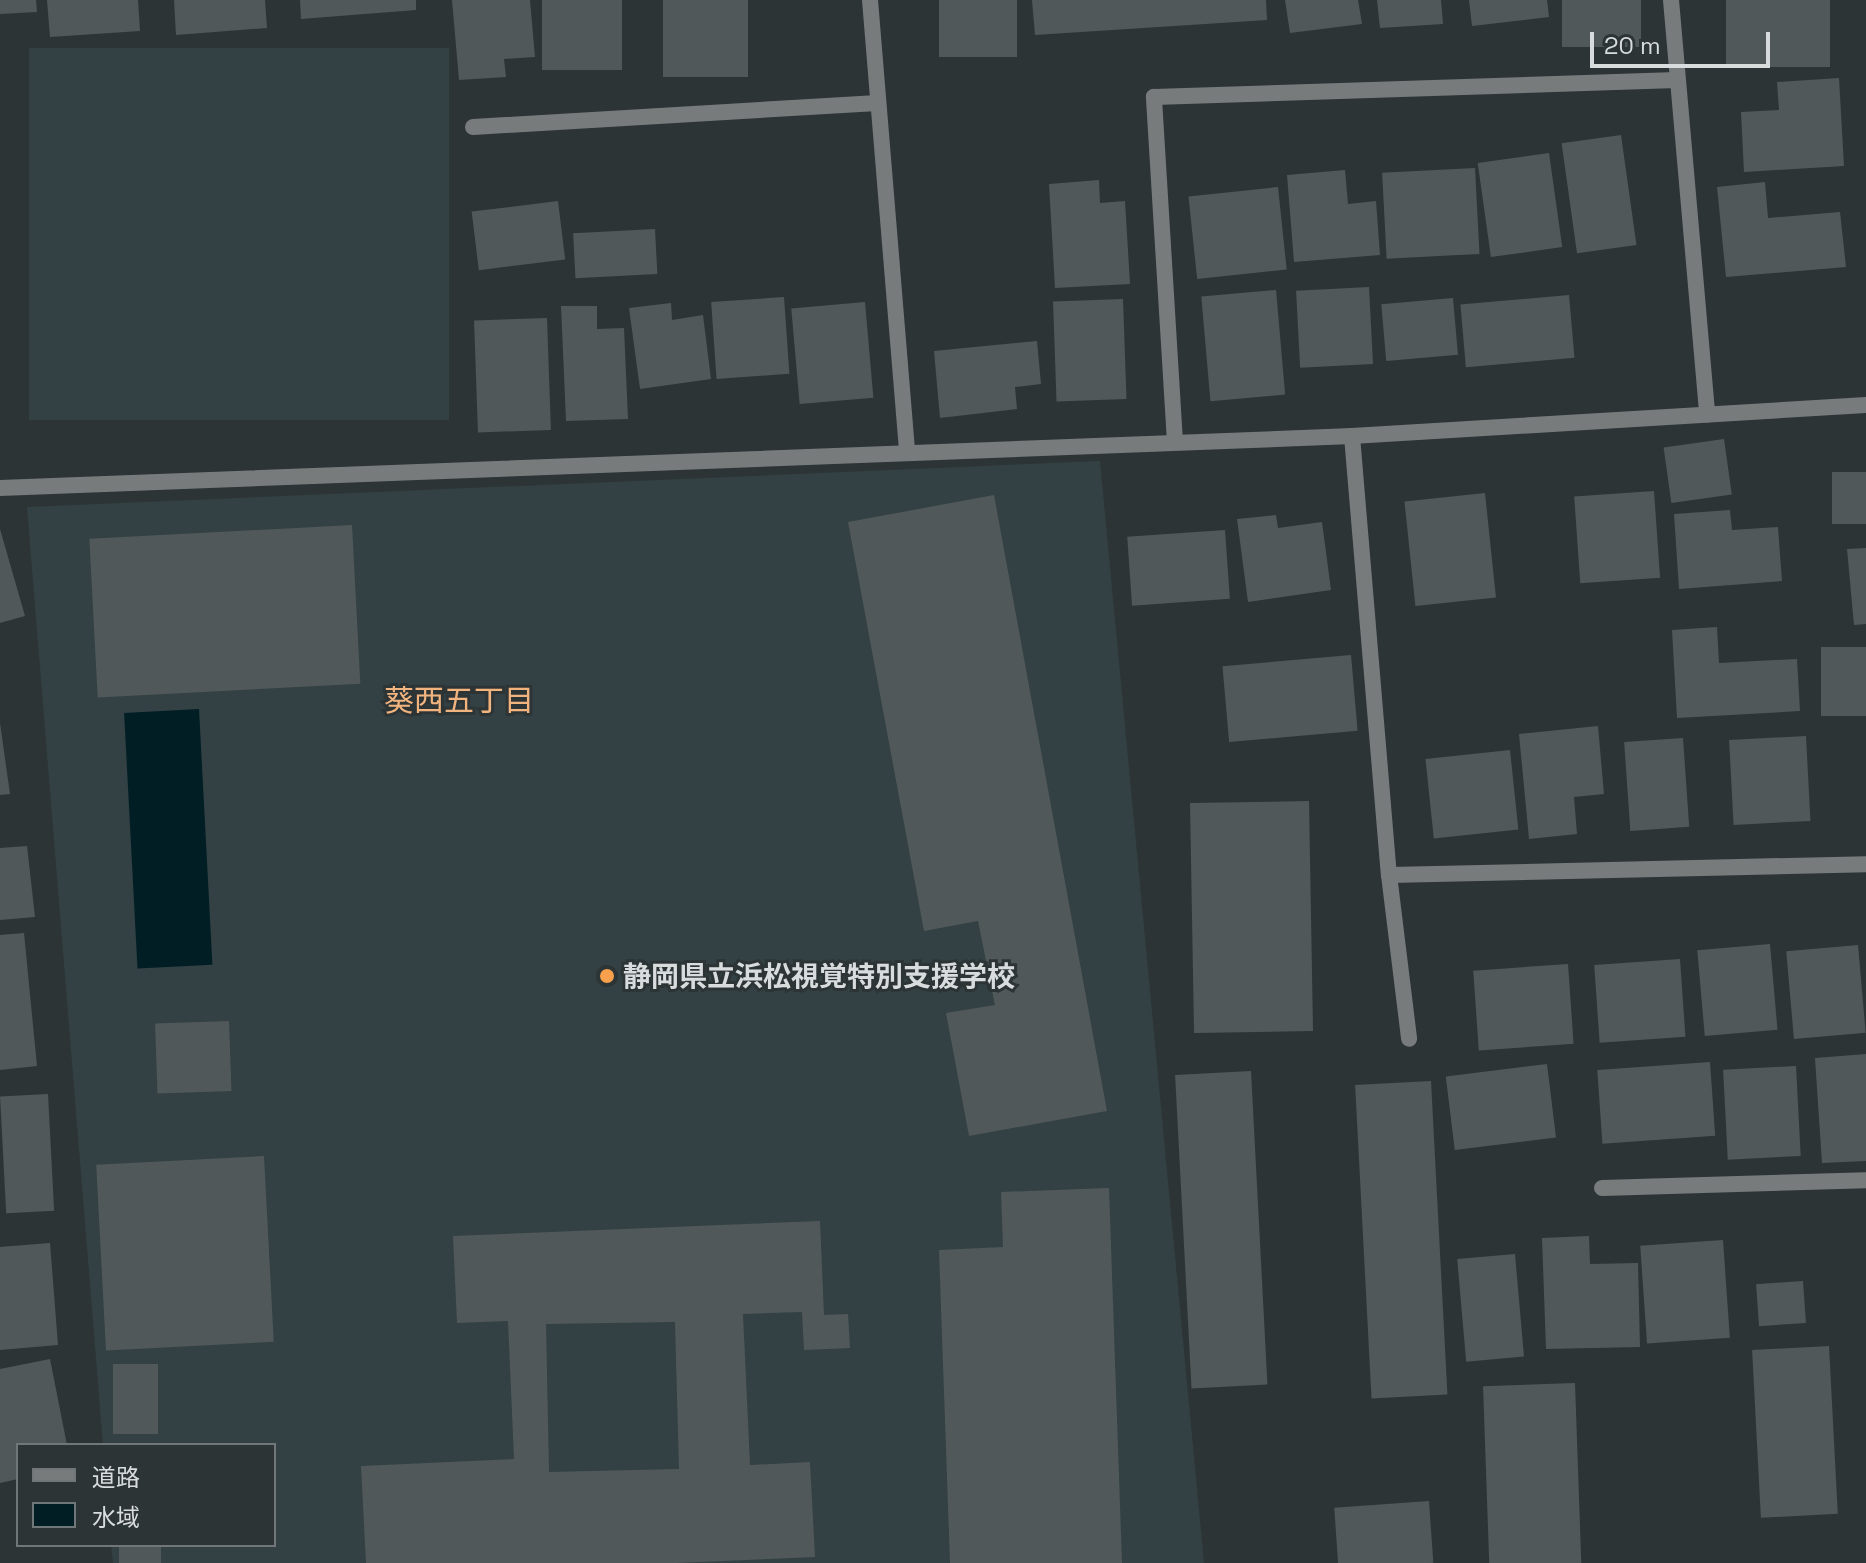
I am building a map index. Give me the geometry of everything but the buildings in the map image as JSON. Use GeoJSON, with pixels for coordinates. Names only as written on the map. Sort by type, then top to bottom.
{"type":"FeatureCollection","features":[{"type":"Feature","properties":{"kind":"street"},"geometry":{"type":"LineString","coordinates":[[870,0],[907,452]]}},
{"type":"Feature","properties":{"kind":"street"},"geometry":{"type":"LineString","coordinates":[[1671,0],[1707,414]]}},
{"type":"Feature","properties":{"kind":"street"},"geometry":{"type":"LineString","coordinates":[[1175,442],[1154,97],[1677,80]]}},
{"type":"Feature","properties":{"kind":"street"},"geometry":{"type":"LineString","coordinates":[[473,127],[877,103]]}},
{"type":"Feature","properties":{"kind":"street"},"geometry":{"type":"LineString","coordinates":[[0,488],[1352,436],[1866,405]]}},
{"type":"Feature","properties":{"kind":"street"},"geometry":{"type":"LineString","coordinates":[[1352,436],[1389,875],[1409,1039]]}},
{"type":"Feature","properties":{"kind":"street"},"geometry":{"type":"LineString","coordinates":[[1389,875],[1866,864]]}},
{"type":"Feature","properties":{"kind":"street"},"geometry":{"type":"LineString","coordinates":[[1602,1188],[1866,1180]]}},
{"type":"Feature","properties":{"kind":"shaded area"},"geometry":{"type":"Polygon","coordinates":[[[29,48],[449,48],[449,420],[29,420],[29,48]]]}},
{"type":"Feature","properties":{"kind":"shaded area","name":"静岡県立浜松視覚特別支援学校"},"geometry":{"type":"Polygon","coordinates":[[[1100,461],[1204,1563],[113,1563],[111,1547],[276,1547],[276,1443],[103,1443],[27,507],[1100,461]]]}},
{"type":"Feature","properties":{"kind":"water"},"geometry":{"type":"Polygon","coordinates":[[[199,709],[212,965],[138,969],[124,713],[199,709]]]}},
{"type":"Feature","properties":{"kind":"place","name":"静岡県立浜松視覚特別支援学校"},"geometry":{"type":"Point","coordinates":[607,976]}},
{"type":"Feature","properties":{"kind":"district","name":"葵西五丁目"},"geometry":{"type":"Point","coordinates":[459,701]}}]}
